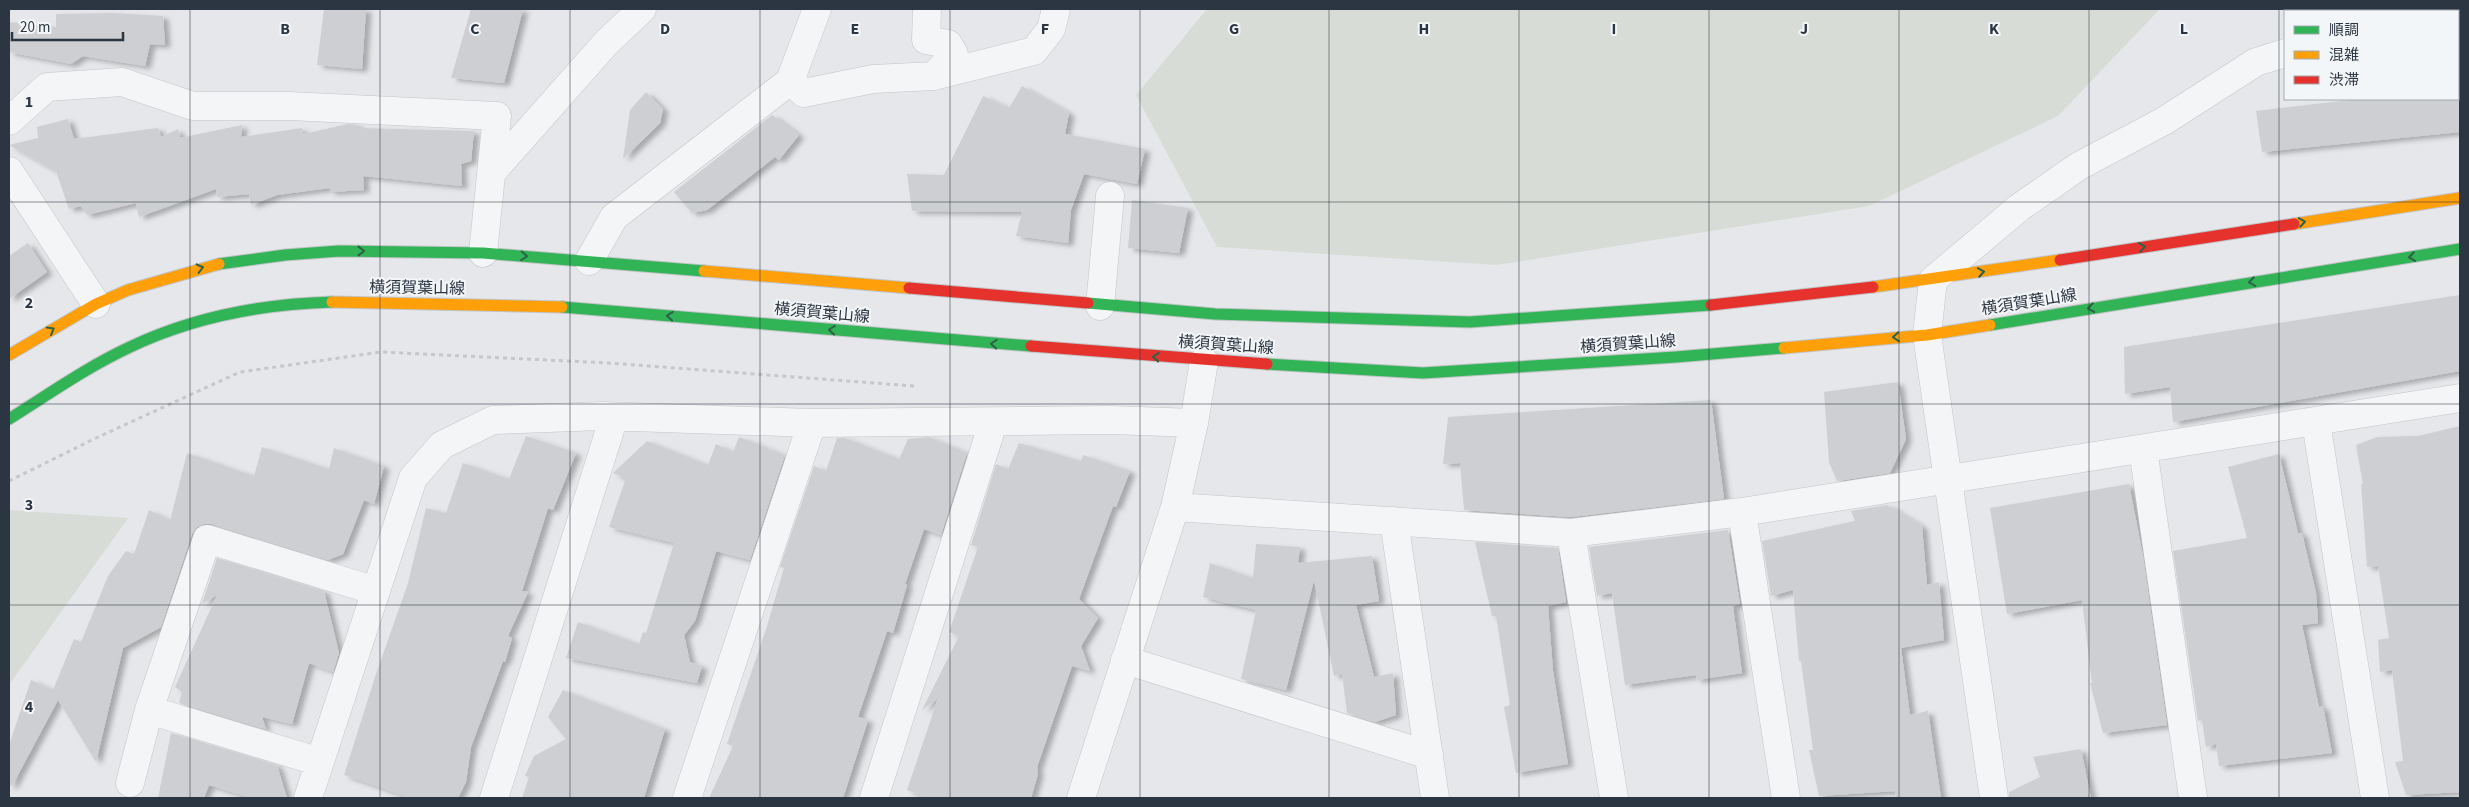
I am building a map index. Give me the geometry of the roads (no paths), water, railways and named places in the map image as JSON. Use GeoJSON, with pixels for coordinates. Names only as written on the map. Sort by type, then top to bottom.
{"type":"FeatureCollection","features":[{"type":"Feature","properties":{"kind":"main road","name":"横須賀葉山線"},"geometry":{"type":"LineString","coordinates":[[9,355],[96,304],[128,290],[227,262],[285,255],[339,252],[483,253],[1100,306],[1216,314],[1470,322],[1713,305],[1933,280],[2460,198]]}},
{"type":"Feature","properties":{"kind":"main road","name":"横須賀葉山線"},"geometry":{"type":"LineString","coordinates":[[9,419],[126,348],[170,330],[215,317],[277,305],[342,303],[478,306],[539,305],[1204,361],[1423,373],[1666,358],[1927,335],[2460,249]]}},
{"type":"Feature","properties":{"kind":"street"},"geometry":{"type":"LineString","coordinates":[[492,172],[607,42],[642,9]]}},
{"type":"Feature","properties":{"kind":"street"},"geometry":{"type":"LineString","coordinates":[[589,261],[614,216],[790,81],[817,9]]}},
{"type":"Feature","properties":{"kind":"street"},"geometry":{"type":"LineString","coordinates":[[927,9],[926,40],[948,44],[954,54],[934,76]]}},
{"type":"Feature","properties":{"kind":"street"},"geometry":{"type":"LineString","coordinates":[[790,81],[804,92],[873,79],[934,76],[1034,50],[1051,29],[1056,9]]}},
{"type":"Feature","properties":{"kind":"street"},"geometry":{"type":"LineString","coordinates":[[1994,798],[1927,335],[1933,280],[2020,207],[2079,166],[2164,120],[2256,62],[2284,53]]}},
{"type":"Feature","properties":{"kind":"street"},"geometry":{"type":"LineString","coordinates":[[9,121],[47,86],[122,82],[193,106],[289,106],[497,116],[483,253]]}},
{"type":"Feature","properties":{"kind":"street"},"geometry":{"type":"LineString","coordinates":[[9,171],[96,304]]}},
{"type":"Feature","properties":{"kind":"street"},"geometry":{"type":"LineString","coordinates":[[1100,306],[1110,196]]}},
{"type":"Feature","properties":{"kind":"street"},"geometry":{"type":"LineString","coordinates":[[1081,798],[1175,508],[1194,423],[1204,361]]}},
{"type":"Feature","properties":{"kind":"street"},"geometry":{"type":"LineString","coordinates":[[1175,508],[1571,532],[1742,512],[2143,450],[2460,398]]}},
{"type":"Feature","properties":{"kind":"street"},"geometry":{"type":"LineString","coordinates":[[308,798],[412,478],[442,445],[492,420],[614,417],[812,424],[1111,420],[1194,423]]}},
{"type":"Feature","properties":{"kind":"street"},"geometry":{"type":"LineString","coordinates":[[494,798],[614,417]]}},
{"type":"Feature","properties":{"kind":"street"},"geometry":{"type":"LineString","coordinates":[[2316,422],[2375,798]]}},
{"type":"Feature","properties":{"kind":"street"},"geometry":{"type":"LineString","coordinates":[[874,798],[994,423]]}},
{"type":"Feature","properties":{"kind":"street"},"geometry":{"type":"LineString","coordinates":[[687,798],[812,424]]}},
{"type":"Feature","properties":{"kind":"street"},"geometry":{"type":"LineString","coordinates":[[2143,450],[2193,798]]}},
{"type":"Feature","properties":{"kind":"street"},"geometry":{"type":"LineString","coordinates":[[1742,512],[1786,798]]}},
{"type":"Feature","properties":{"kind":"street"},"geometry":{"type":"LineString","coordinates":[[1394,521],[1435,798]]}},
{"type":"Feature","properties":{"kind":"street"},"geometry":{"type":"LineString","coordinates":[[1571,532],[1614,798]]}},
{"type":"Feature","properties":{"kind":"street"},"geometry":{"type":"LineString","coordinates":[[130,783],[149,710],[207,539],[376,591]]}},
{"type":"Feature","properties":{"kind":"street"},"geometry":{"type":"LineString","coordinates":[[1125,660],[1428,755]]}},
{"type":"Feature","properties":{"kind":"street"},"geometry":{"type":"LineString","coordinates":[[149,710],[320,762]]}}]}
